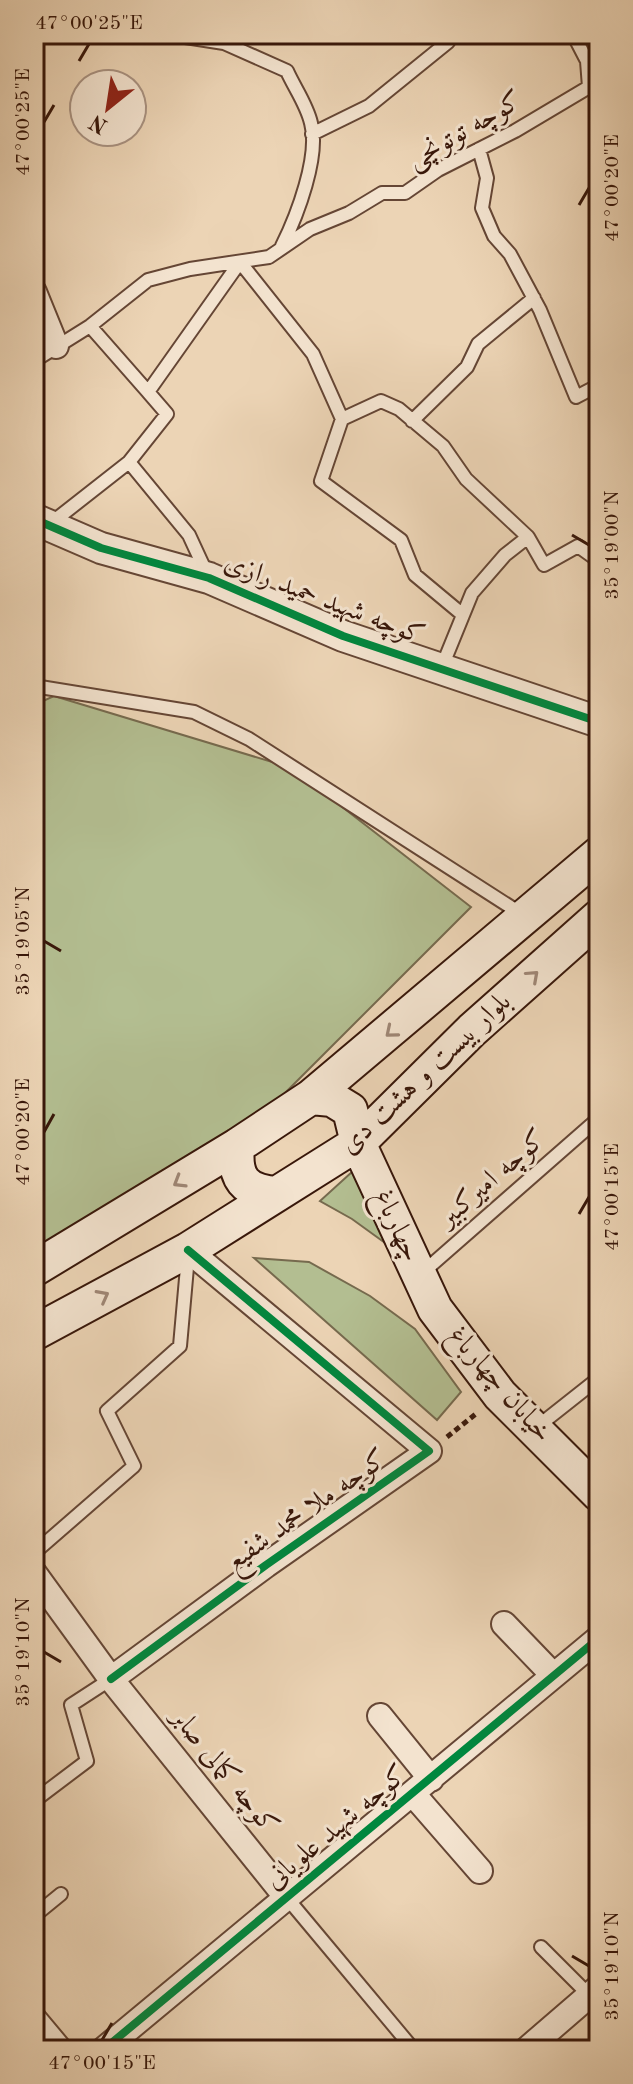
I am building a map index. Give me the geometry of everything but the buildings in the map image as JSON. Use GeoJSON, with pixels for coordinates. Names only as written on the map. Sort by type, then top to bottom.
{"type":"FeatureCollection","features":[{"type":"Feature","properties":{"kind":"main road","name":"بلوار بیست و هشت دی"},"geometry":{"type":"LineString","coordinates":[[34,1269],[237,1146],[311,1097],[599,854]]}},
{"type":"Feature","properties":{"kind":"main road","name":"بلوار بیست و هشت دی"},"geometry":{"type":"LineString","coordinates":[[34,1333],[188,1250],[358,1143],[472,1030],[599,917]]}},
{"type":"Feature","properties":{"kind":"main road"},"geometry":{"type":"LineString","coordinates":[[438,992],[472,1030]]}},
{"type":"Feature","properties":{"kind":"main road","name":"چهارباغ"},"geometry":{"type":"LineString","coordinates":[[311,1097],[332,1099],[350,1110],[358,1143],[435,1309]]}},
{"type":"Feature","properties":{"kind":"main road"},"geometry":{"type":"LineString","coordinates":[[237,1146],[239,1177],[250,1188],[277,1194]]}},
{"type":"Feature","properties":{"kind":"main road","name":"خیابان چهارباغ"},"geometry":{"type":"LineString","coordinates":[[435,1309],[500,1395],[599,1494]]}},
{"type":"Feature","properties":{"kind":"street"},"geometry":{"type":"LineString","coordinates":[[34,292],[56,346]]}},
{"type":"Feature","properties":{"kind":"street","name":"کوچه شهید حمید رازی"},"geometry":{"type":"LineString","coordinates":[[41,522],[101,548],[209,578],[343,636],[599,722]]}},
{"type":"Feature","properties":{"kind":"street","name":"کوچه ملا محمد شفیع"},"geometry":{"type":"LineString","coordinates":[[111,1679],[429,1451],[188,1250]]}},
{"type":"Feature","properties":{"kind":"street","name":"کوچه کمالی صابر"},"geometry":{"type":"LineString","coordinates":[[34,1573],[111,1679],[287,1898]]}},
{"type":"Feature","properties":{"kind":"street"},"geometry":{"type":"LineString","coordinates":[[504,1624],[553,1675]]}},
{"type":"Feature","properties":{"kind":"street","name":"کوچه شهید علویانی"},"geometry":{"type":"LineString","coordinates":[[103,2050],[599,1638]]}},
{"type":"Feature","properties":{"kind":"street"},"geometry":{"type":"LineString","coordinates":[[380,1716],[422,1787],[480,1871]]}},
{"type":"Feature","properties":{"kind":"street"},"geometry":{"type":"LineString","coordinates":[[526,2050],[594,1992]]}},
{"type":"Feature","properties":{"kind":"street"},"geometry":{"type":"LineString","coordinates":[[34,2019],[60,2050]]}},
{"type":"Feature","properties":{"kind":"lane"},"geometry":{"type":"LineString","coordinates":[[166,34],[224,43],[287,71],[312,124],[312,134],[311,157],[300,208],[281,249]]}},
{"type":"Feature","properties":{"kind":"lane"},"geometry":{"type":"LineString","coordinates":[[312,134],[369,106],[448,42],[453,34]]}},
{"type":"Feature","properties":{"kind":"lane"},"geometry":{"type":"LineString","coordinates":[[573,34],[587,61],[594,86]]}},
{"type":"Feature","properties":{"kind":"lane","name":"کوچه توتونچی"},"geometry":{"type":"LineString","coordinates":[[240,262],[269,257],[310,229],[349,213],[382,193],[405,193],[438,170],[594,86]]}},
{"type":"Feature","properties":{"kind":"lane"},"geometry":{"type":"LineString","coordinates":[[479,149],[487,178],[482,208],[494,236],[510,254],[534,298],[576,397],[599,385]]}},
{"type":"Feature","properties":{"kind":"lane"},"geometry":{"type":"LineString","coordinates":[[34,361],[90,326],[148,280],[190,269],[240,262]]}},
{"type":"Feature","properties":{"kind":"lane"},"geometry":{"type":"LineString","coordinates":[[148,392],[240,262]]}},
{"type":"Feature","properties":{"kind":"lane"},"geometry":{"type":"LineString","coordinates":[[240,262],[313,354],[342,419],[321,481],[401,540],[415,575],[463,615]]}},
{"type":"Feature","properties":{"kind":"lane"},"geometry":{"type":"LineString","coordinates":[[412,421],[467,367],[478,344],[534,298]]}},
{"type":"Feature","properties":{"kind":"lane"},"geometry":{"type":"LineString","coordinates":[[41,522],[129,462],[167,414],[90,326]]}},
{"type":"Feature","properties":{"kind":"lane"},"geometry":{"type":"LineString","coordinates":[[342,419],[381,401],[399,409],[443,446],[466,479],[528,537],[544,565],[578,546],[599,561]]}},
{"type":"Feature","properties":{"kind":"lane"},"geometry":{"type":"LineString","coordinates":[[129,462],[189,535],[209,578]]}},
{"type":"Feature","properties":{"kind":"lane"},"geometry":{"type":"LineString","coordinates":[[441,669],[472,593],[505,555],[528,537]]}},
{"type":"Feature","properties":{"kind":"lane"},"geometry":{"type":"LineString","coordinates":[[34,686],[194,712],[249,739],[526,917]]}},
{"type":"Feature","properties":{"kind":"lane","name":"کوچه امیرکبیر"},"geometry":{"type":"LineString","coordinates":[[419,1276],[599,1118]]}},
{"type":"Feature","properties":{"kind":"lane"},"geometry":{"type":"LineString","coordinates":[[34,1553],[134,1466],[107,1411],[180,1346],[188,1250]]}},
{"type":"Feature","properties":{"kind":"lane"},"geometry":{"type":"LineString","coordinates":[[535,1429],[599,1378]]}},
{"type":"Feature","properties":{"kind":"lane"},"geometry":{"type":"LineString","coordinates":[[34,1801],[87,1761],[71,1705],[111,1679]]}},
{"type":"Feature","properties":{"kind":"lane"},"geometry":{"type":"LineString","coordinates":[[34,1916],[61,1894]]}},
{"type":"Feature","properties":{"kind":"lane","name":"کوچه کمالی صابر"},"geometry":{"type":"LineString","coordinates":[[287,1898],[414,2050]]}},
{"type":"Feature","properties":{"kind":"lane"},"geometry":{"type":"LineString","coordinates":[[541,1947],[594,1992]]}},
{"type":"Feature","properties":{"kind":"green space"},"geometry":{"type":"Polygon","coordinates":[[[54,696],[292,768],[471,907],[246,1132],[34,1250],[34,705],[54,696]]]}},
{"type":"Feature","properties":{"kind":"green space"},"geometry":{"type":"Polygon","coordinates":[[[364,1161],[399,1253],[352,1219],[320,1201],[364,1161]]]}},
{"type":"Feature","properties":{"kind":"green space"},"geometry":{"type":"Polygon","coordinates":[[[254,1258],[309,1262],[370,1296],[415,1329],[461,1392],[437,1420],[254,1258]]]}},
{"type":"Feature","properties":{"kind":"cycle path"},"geometry":{"type":"LineString","coordinates":[[34,519],[101,548],[209,578],[343,636],[599,722]]}},
{"type":"Feature","properties":{"kind":"cycle path"},"geometry":{"type":"LineString","coordinates":[[111,1679],[429,1451],[188,1250]]}},
{"type":"Feature","properties":{"kind":"cycle path"},"geometry":{"type":"LineString","coordinates":[[103,2050],[599,1638]]}}]}
